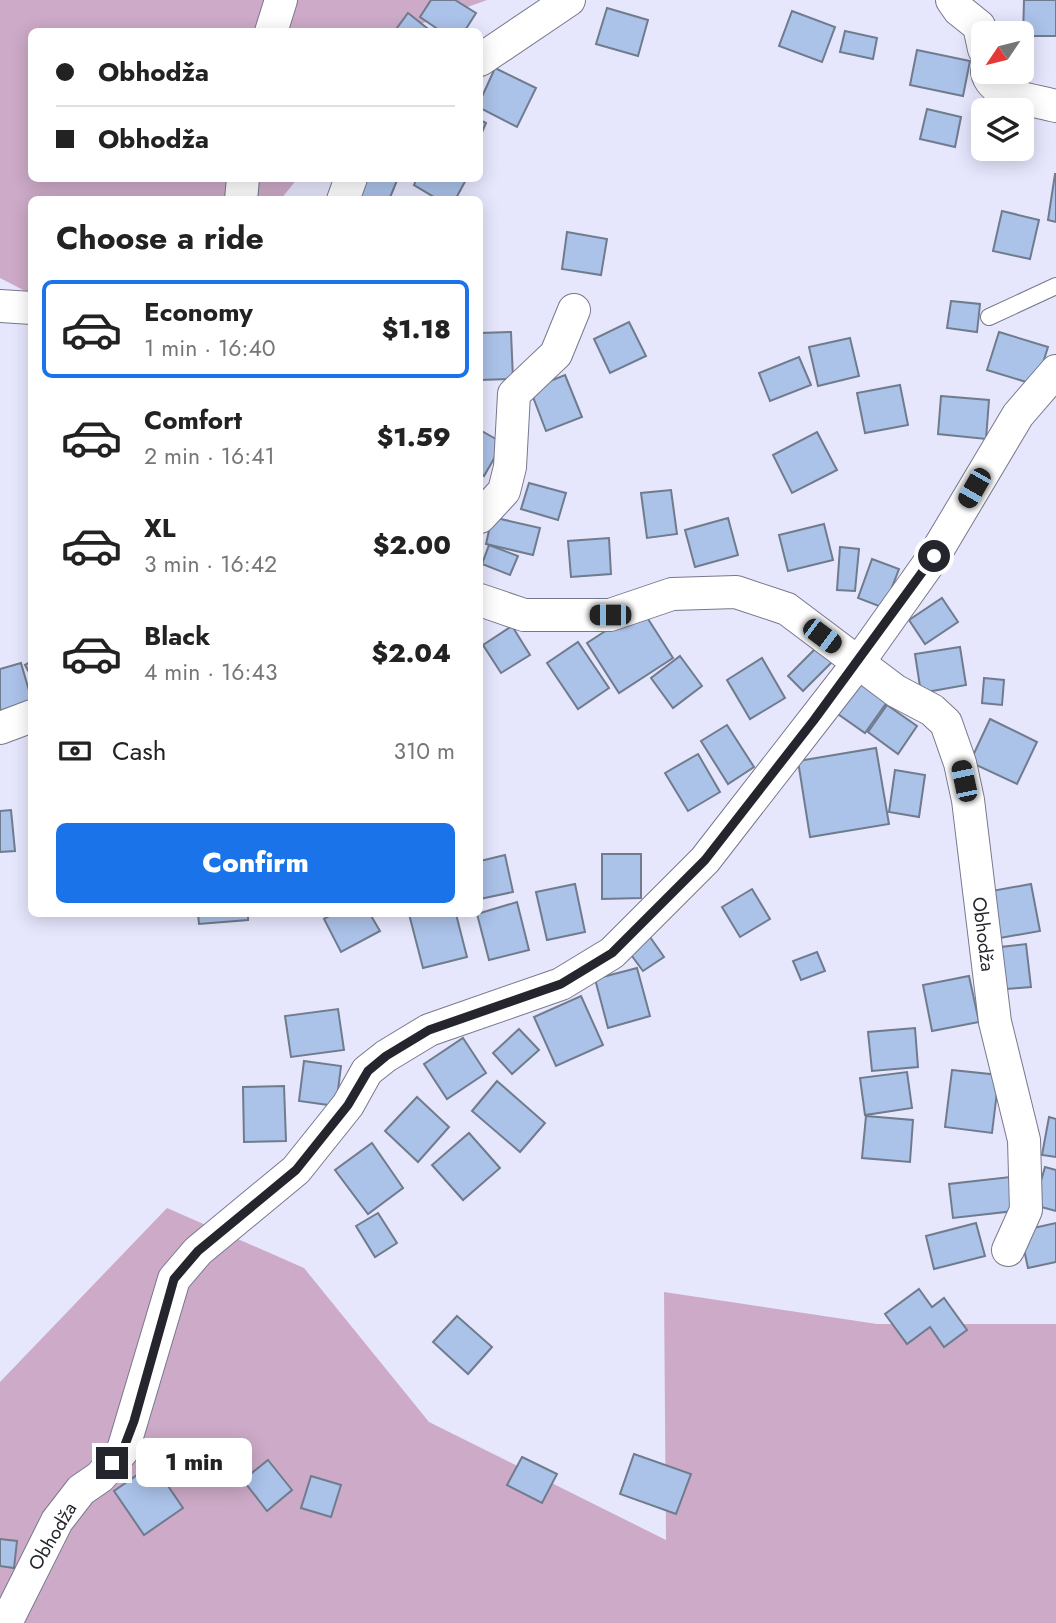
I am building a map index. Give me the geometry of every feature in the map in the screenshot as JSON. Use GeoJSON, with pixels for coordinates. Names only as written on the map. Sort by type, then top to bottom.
{"type":"FeatureCollection","features":[{"type":"Feature","properties":{"kind":"street"},"geometry":{"type":"LineString","coordinates":[[272,28],[281,0]]}},
{"type":"Feature","properties":{"kind":"street"},"geometry":{"type":"LineString","coordinates":[[483,58],[569,0]]}},
{"type":"Feature","properties":{"kind":"street"},"geometry":{"type":"LineString","coordinates":[[952,0],[973,21]]}},
{"type":"Feature","properties":{"kind":"street"},"geometry":{"type":"LineString","coordinates":[[994,84],[1000,90],[1056,106]]}},
{"type":"Feature","properties":{"kind":"street"},"geometry":{"type":"LineString","coordinates":[[0,306],[28,308]]}},
{"type":"Feature","properties":{"kind":"street"},"geometry":{"type":"LineString","coordinates":[[483,514],[504,491],[510,467],[514,394],[556,354],[575,310]]}},
{"type":"Feature","properties":{"kind":"street","name":"Obhodža"},"geometry":{"type":"LineString","coordinates":[[6,1623],[57,1521],[81,1490],[100,1477],[123,1450],[174,1279],[198,1251],[296,1170],[348,1105],[368,1071],[386,1056],[429,1030],[561,984],[612,953],[705,860],[858,663],[934,556],[1018,415],[1056,371]]}},
{"type":"Feature","properties":{"kind":"street","name":"Obhodža"},"geometry":{"type":"LineString","coordinates":[[483,601],[524,615],[610,615],[672,594],[736,592],[787,609],[896,691],[932,710],[946,723],[960,763],[968,800],[995,1022],[1024,1140],[1026,1210],[1008,1250]]}},
{"type":"Feature","properties":{"kind":"street"},"geometry":{"type":"LineString","coordinates":[[0,728],[28,718]]}},
{"type":"Feature","properties":{"kind":"lane"},"geometry":{"type":"LineString","coordinates":[[989,317],[1056,286]]}},
{"type":"Feature","properties":{"kind":"shaded area"},"geometry":{"type":"Polygon","coordinates":[[[0,0],[487,0],[409,28],[28,28],[28,182],[295,182],[283,196],[28,196],[28,292],[0,278],[0,0]]]}},
{"type":"Feature","properties":{"kind":"shaded area"},"geometry":{"type":"Polygon","coordinates":[[[167,1208],[304,1268],[429,1422],[666,1540],[664,1292],[877,1324],[1056,1324],[1056,1623],[0,1623],[0,1382],[167,1208]]]}},
{"type":"Feature","properties":{"kind":"building"},"geometry":{"type":"Polygon","coordinates":[[[431,0],[455,0],[476,13],[467,28],[436,28],[420,17],[431,0]]]}},
{"type":"Feature","properties":{"kind":"building"},"geometry":{"type":"Polygon","coordinates":[[[1024,0],[1056,0],[1056,36],[1034,36],[1034,21],[1023,21],[1024,0]]]}},
{"type":"Feature","properties":{"kind":"building"},"geometry":{"type":"Polygon","coordinates":[[[607,8],[648,20],[638,56],[596,44],[607,8]]]}},
{"type":"Feature","properties":{"kind":"building"},"geometry":{"type":"Polygon","coordinates":[[[792,11],[835,27],[822,62],[779,46],[792,11]]]}},
{"type":"Feature","properties":{"kind":"building"},"geometry":{"type":"Polygon","coordinates":[[[408,13],[427,28],[397,28],[408,13]]]}},
{"type":"Feature","properties":{"kind":"building"},"geometry":{"type":"Polygon","coordinates":[[[845,31],[877,38],[873,59],[840,52],[845,31]]]}},
{"type":"Feature","properties":{"kind":"building"},"geometry":{"type":"Polygon","coordinates":[[[917,50],[970,61],[963,96],[910,85],[917,50]]]}},
{"type":"Feature","properties":{"kind":"building"},"geometry":{"type":"Polygon","coordinates":[[[495,68],[536,88],[517,127],[483,110],[483,94],[495,68]]]}},
{"type":"Feature","properties":{"kind":"building"},"geometry":{"type":"Polygon","coordinates":[[[927,109],[961,117],[955,147],[920,139],[927,109]]]}},
{"type":"Feature","properties":{"kind":"building"},"geometry":{"type":"Polygon","coordinates":[[[1056,174],[1056,222],[1048,220],[1056,174]]]}},
{"type":"Feature","properties":{"kind":"building"},"geometry":{"type":"Polygon","coordinates":[[[354,182],[396,182],[391,196],[349,196],[354,182]]]}},
{"type":"Feature","properties":{"kind":"building"},"geometry":{"type":"Polygon","coordinates":[[[415,182],[465,182],[457,196],[432,196],[414,185],[415,182]]]}},
{"type":"Feature","properties":{"kind":"building"},"geometry":{"type":"Polygon","coordinates":[[[1002,211],[1039,220],[1030,259],[993,251],[1002,211]]]}},
{"type":"Feature","properties":{"kind":"building"},"geometry":{"type":"Polygon","coordinates":[[[567,232],[607,239],[601,275],[562,269],[567,232]]]}},
{"type":"Feature","properties":{"kind":"building"},"geometry":{"type":"Polygon","coordinates":[[[951,301],[980,304],[977,332],[947,328],[951,301]]]}},
{"type":"Feature","properties":{"kind":"building"},"geometry":{"type":"Polygon","coordinates":[[[629,322],[646,356],[610,373],[594,339],[629,322]]]}},
{"type":"Feature","properties":{"kind":"building"},"geometry":{"type":"Polygon","coordinates":[[[511,332],[513,379],[483,380],[483,333],[511,332]]]}},
{"type":"Feature","properties":{"kind":"building"},"geometry":{"type":"Polygon","coordinates":[[[999,332],[1048,347],[1036,385],[987,370],[999,332]]]}},
{"type":"Feature","properties":{"kind":"building"},"geometry":{"type":"Polygon","coordinates":[[[850,338],[859,376],[818,386],[809,347],[850,338]]]}},
{"type":"Feature","properties":{"kind":"building"},"geometry":{"type":"Polygon","coordinates":[[[799,357],[811,385],[770,401],[759,373],[799,357]]]}},
{"type":"Feature","properties":{"kind":"building"},"geometry":{"type":"Polygon","coordinates":[[[565,375],[582,417],[546,431],[530,389],[565,375]]]}},
{"type":"Feature","properties":{"kind":"building"},"geometry":{"type":"Polygon","coordinates":[[[900,385],[908,425],[865,433],[857,393],[900,385]]]}},
{"type":"Feature","properties":{"kind":"building"},"geometry":{"type":"Polygon","coordinates":[[[941,396],[989,400],[986,439],[938,434],[941,396]]]}},
{"type":"Feature","properties":{"kind":"building"},"geometry":{"type":"Polygon","coordinates":[[[483,432],[503,443],[483,475],[483,432]]]}},
{"type":"Feature","properties":{"kind":"building"},"geometry":{"type":"Polygon","coordinates":[[[817,432],[837,470],[792,493],[773,455],[817,432]]]}},
{"type":"Feature","properties":{"kind":"building"},"geometry":{"type":"Polygon","coordinates":[[[529,483],[566,493],[558,520],[521,509],[529,483]]]}},
{"type":"Feature","properties":{"kind":"building"},"geometry":{"type":"Polygon","coordinates":[[[671,490],[677,534],[647,538],[641,493],[671,490]]]}},
{"type":"Feature","properties":{"kind":"building"},"geometry":{"type":"Polygon","coordinates":[[[492,517],[540,528],[533,555],[486,544],[492,517]]]}},
{"type":"Feature","properties":{"kind":"building"},"geometry":{"type":"Polygon","coordinates":[[[728,518],[738,555],[695,567],[685,530],[728,518]]]}},
{"type":"Feature","properties":{"kind":"building"},"geometry":{"type":"Polygon","coordinates":[[[824,524],[833,560],[788,571],[779,535],[824,524]]]}},
{"type":"Feature","properties":{"kind":"building"},"geometry":{"type":"Polygon","coordinates":[[[609,538],[611,574],[571,577],[568,541],[609,538]]]}},
{"type":"Feature","properties":{"kind":"building"},"geometry":{"type":"Polygon","coordinates":[[[489,545],[518,556],[510,575],[483,564],[489,545]]]}},
{"type":"Feature","properties":{"kind":"building"},"geometry":{"type":"Polygon","coordinates":[[[840,547],[859,549],[855,591],[837,590],[840,547]]]}},
{"type":"Feature","properties":{"kind":"building"},"geometry":{"type":"Polygon","coordinates":[[[872,559],[899,569],[884,608],[858,598],[872,559]]]}},
{"type":"Feature","properties":{"kind":"building"},"geometry":{"type":"Polygon","coordinates":[[[942,598],[958,622],[925,644],[909,620],[942,598]]]}},
{"type":"Feature","properties":{"kind":"building"},"geometry":{"type":"Polygon","coordinates":[[[641,608],[673,658],[619,693],[587,643],[641,608]]]}},
{"type":"Feature","properties":{"kind":"building"},"geometry":{"type":"Polygon","coordinates":[[[512,626],[530,655],[501,673],[483,645],[512,626]]]}},
{"type":"Feature","properties":{"kind":"building"},"geometry":{"type":"Polygon","coordinates":[[[578,642],[609,688],[578,709],[547,663],[578,642]]]}},
{"type":"Feature","properties":{"kind":"building"},"geometry":{"type":"Polygon","coordinates":[[[817,647],[832,662],[803,691],[788,676],[817,647]]]}},
{"type":"Feature","properties":{"kind":"building"},"geometry":{"type":"Polygon","coordinates":[[[960,647],[966,685],[921,693],[915,654],[960,647]]]}},
{"type":"Feature","properties":{"kind":"building"},"geometry":{"type":"Polygon","coordinates":[[[680,656],[702,686],[673,708],[651,678],[680,656]]]}},
{"type":"Feature","properties":{"kind":"building"},"geometry":{"type":"Polygon","coordinates":[[[762,658],[785,698],[750,719],[727,680],[762,658]]]}},
{"type":"Feature","properties":{"kind":"building"},"geometry":{"type":"Polygon","coordinates":[[[21,663],[28,687],[28,702],[0,711],[0,669],[21,663]]]}},
{"type":"Feature","properties":{"kind":"building"},"geometry":{"type":"Polygon","coordinates":[[[862,674],[892,695],[865,733],[835,712],[862,674]]]}},
{"type":"Feature","properties":{"kind":"building"},"geometry":{"type":"Polygon","coordinates":[[[984,678],[1004,680],[1002,705],[982,703],[984,678]]]}},
{"type":"Feature","properties":{"kind":"building"},"geometry":{"type":"Polygon","coordinates":[[[887,705],[917,726],[898,754],[868,732],[887,705]]]}},
{"type":"Feature","properties":{"kind":"building"},"geometry":{"type":"Polygon","coordinates":[[[990,719],[1037,742],[1017,784],[970,762],[990,719]]]}},
{"type":"Feature","properties":{"kind":"building"},"geometry":{"type":"Polygon","coordinates":[[[727,725],[754,767],[728,784],[701,741],[727,725]]]}},
{"type":"Feature","properties":{"kind":"building"},"geometry":{"type":"Polygon","coordinates":[[[876,748],[889,824],[810,837],[798,761],[876,748]]]}},
{"type":"Feature","properties":{"kind":"building"},"geometry":{"type":"Polygon","coordinates":[[[698,754],[720,792],[688,811],[665,773],[698,754]]]}},
{"type":"Feature","properties":{"kind":"building"},"geometry":{"type":"Polygon","coordinates":[[[895,770],[925,775],[919,817],[889,812],[895,770]]]}},
{"type":"Feature","properties":{"kind":"building"},"geometry":{"type":"Polygon","coordinates":[[[11,810],[15,851],[0,852],[0,811],[11,810]]]}},
{"type":"Feature","properties":{"kind":"building"},"geometry":{"type":"Polygon","coordinates":[[[602,854],[641,854],[641,898],[602,899],[602,854]]]}},
{"type":"Feature","properties":{"kind":"building"},"geometry":{"type":"Polygon","coordinates":[[[505,855],[513,892],[483,898],[483,860],[505,855]]]}},
{"type":"Feature","properties":{"kind":"building"},"geometry":{"type":"Polygon","coordinates":[[[575,884],[585,932],[547,940],[536,892],[575,884]]]}},
{"type":"Feature","properties":{"kind":"building"},"geometry":{"type":"Polygon","coordinates":[[[1031,884],[1040,931],[994,939],[986,892],[1031,884]]]}},
{"type":"Feature","properties":{"kind":"building"},"geometry":{"type":"Polygon","coordinates":[[[752,889],[770,919],[740,937],[722,907],[752,889]]]}},
{"type":"Feature","properties":{"kind":"building"},"geometry":{"type":"Polygon","coordinates":[[[517,902],[529,950],[489,960],[478,917],[483,917],[483,912],[517,902]]]}},
{"type":"Feature","properties":{"kind":"building"},"geometry":{"type":"Polygon","coordinates":[[[198,917],[248,917],[248,920],[199,924],[198,917]]]}},
{"type":"Feature","properties":{"kind":"building"},"geometry":{"type":"Polygon","coordinates":[[[372,917],[380,931],[341,952],[324,919],[372,917]]]}},
{"type":"Feature","properties":{"kind":"building"},"geometry":{"type":"Polygon","coordinates":[[[410,917],[457,917],[467,957],[423,968],[410,917]]]}},
{"type":"Feature","properties":{"kind":"building"},"geometry":{"type":"Polygon","coordinates":[[[650,937],[664,957],[643,971],[629,952],[650,937]]]}},
{"type":"Feature","properties":{"kind":"building"},"geometry":{"type":"Polygon","coordinates":[[[1026,944],[1031,987],[996,990],[992,948],[1026,944]]]}},
{"type":"Feature","properties":{"kind":"building"},"geometry":{"type":"Polygon","coordinates":[[[817,952],[825,971],[801,980],[793,961],[817,952]]]}},
{"type":"Feature","properties":{"kind":"building"},"geometry":{"type":"Polygon","coordinates":[[[637,968],[650,1016],[608,1028],[595,979],[637,968]]]}},
{"type":"Feature","properties":{"kind":"building"},"geometry":{"type":"Polygon","coordinates":[[[969,976],[979,1022],[932,1031],[923,985],[969,976]]]}},
{"type":"Feature","properties":{"kind":"building"},"geometry":{"type":"Polygon","coordinates":[[[581,996],[603,1045],[556,1066],[534,1017],[581,996]]]}},
{"type":"Feature","properties":{"kind":"building"},"geometry":{"type":"Polygon","coordinates":[[[338,1009],[344,1050],[291,1057],[285,1016],[338,1009]]]}},
{"type":"Feature","properties":{"kind":"building"},"geometry":{"type":"Polygon","coordinates":[[[915,1028],[918,1067],[872,1071],[868,1032],[915,1028]]]}},
{"type":"Feature","properties":{"kind":"building"},"geometry":{"type":"Polygon","coordinates":[[[519,1029],[539,1050],[512,1074],[493,1053],[519,1029]]]}},
{"type":"Feature","properties":{"kind":"building"},"geometry":{"type":"Polygon","coordinates":[[[463,1038],[486,1073],[447,1099],[424,1064],[463,1038]]]}},
{"type":"Feature","properties":{"kind":"building"},"geometry":{"type":"Polygon","coordinates":[[[304,1061],[341,1066],[336,1106],[299,1101],[304,1061]]]}},
{"type":"Feature","properties":{"kind":"building"},"geometry":{"type":"Polygon","coordinates":[[[952,1070],[999,1075],[992,1133],[945,1127],[952,1070]]]}},
{"type":"Feature","properties":{"kind":"building"},"geometry":{"type":"Polygon","coordinates":[[[907,1072],[912,1108],[865,1115],[860,1078],[907,1072]]]}},
{"type":"Feature","properties":{"kind":"building"},"geometry":{"type":"Polygon","coordinates":[[[497,1081],[545,1123],[520,1152],[472,1111],[497,1081]]]}},
{"type":"Feature","properties":{"kind":"building"},"geometry":{"type":"Polygon","coordinates":[[[284,1086],[286,1141],[244,1142],[243,1087],[284,1086]]]}},
{"type":"Feature","properties":{"kind":"building"},"geometry":{"type":"Polygon","coordinates":[[[417,1097],[449,1127],[418,1162],[385,1131],[417,1097]]]}},
{"type":"Feature","properties":{"kind":"building"},"geometry":{"type":"Polygon","coordinates":[[[866,1116],[913,1120],[910,1162],[862,1158],[866,1116]]]}},
{"type":"Feature","properties":{"kind":"building"},"geometry":{"type":"Polygon","coordinates":[[[1049,1117],[1056,1119],[1056,1157],[1042,1155],[1049,1117]]]}},
{"type":"Feature","properties":{"kind":"building"},"geometry":{"type":"Polygon","coordinates":[[[469,1133],[500,1168],[463,1200],[432,1165],[469,1133]]]}},
{"type":"Feature","properties":{"kind":"building"},"geometry":{"type":"Polygon","coordinates":[[[372,1143],[403,1188],[368,1214],[335,1170],[372,1143]]]}},
{"type":"Feature","properties":{"kind":"building"},"geometry":{"type":"Polygon","coordinates":[[[1045,1167],[1056,1170],[1056,1211],[1034,1205],[1045,1167]]]}},
{"type":"Feature","properties":{"kind":"building"},"geometry":{"type":"Polygon","coordinates":[[[1010,1177],[1014,1211],[953,1218],[949,1184],[1010,1177]]]}},
{"type":"Feature","properties":{"kind":"building"},"geometry":{"type":"Polygon","coordinates":[[[378,1213],[397,1243],[375,1257],[356,1226],[378,1213]]]}},
{"type":"Feature","properties":{"kind":"building"},"geometry":{"type":"Polygon","coordinates":[[[976,1223],[985,1256],[934,1269],[926,1236],[976,1223]]]}},
{"type":"Feature","properties":{"kind":"building"},"geometry":{"type":"Polygon","coordinates":[[[1056,1223],[1056,1262],[1028,1268],[1020,1231],[1056,1223]]]}},
{"type":"Feature","properties":{"kind":"building"},"geometry":{"type":"Polygon","coordinates":[[[919,1289],[932,1307],[944,1298],[967,1330],[944,1347],[930,1327],[907,1344],[885,1314],[919,1289]]]}},
{"type":"Feature","properties":{"kind":"building"},"geometry":{"type":"Polygon","coordinates":[[[457,1316],[492,1347],[468,1374],[433,1342],[457,1316]]]}},
{"type":"Feature","properties":{"kind":"building"},"geometry":{"type":"Polygon","coordinates":[[[634,1454],[691,1474],[676,1514],[620,1494],[634,1454]]]}},
{"type":"Feature","properties":{"kind":"building"},"geometry":{"type":"Polygon","coordinates":[[[522,1457],[557,1474],[542,1503],[507,1485],[522,1457]]]}},
{"type":"Feature","properties":{"kind":"building"},"geometry":{"type":"Polygon","coordinates":[[[268,1460],[292,1490],[267,1511],[243,1480],[268,1460]]]}},
{"type":"Feature","properties":{"kind":"building"},"geometry":{"type":"Polygon","coordinates":[[[153,1464],[183,1508],[144,1535],[114,1491],[153,1464]]]}},
{"type":"Feature","properties":{"kind":"building"},"geometry":{"type":"Polygon","coordinates":[[[311,1476],[341,1485],[331,1517],[301,1508],[311,1476]]]}},
{"type":"Feature","properties":{"kind":"building"},"geometry":{"type":"Polygon","coordinates":[[[0,1539],[17,1541],[14,1568],[0,1566],[0,1539]]]}},
{"type":"Feature","properties":{"kind":"route"},"geometry":{"type":"LineString","coordinates":[[112,1463],[123,1450],[134,1421],[174,1279],[198,1251],[296,1170],[348,1105],[368,1071],[386,1056],[429,1030],[561,984],[612,953],[705,860],[858,663],[934,556]]}}]}
